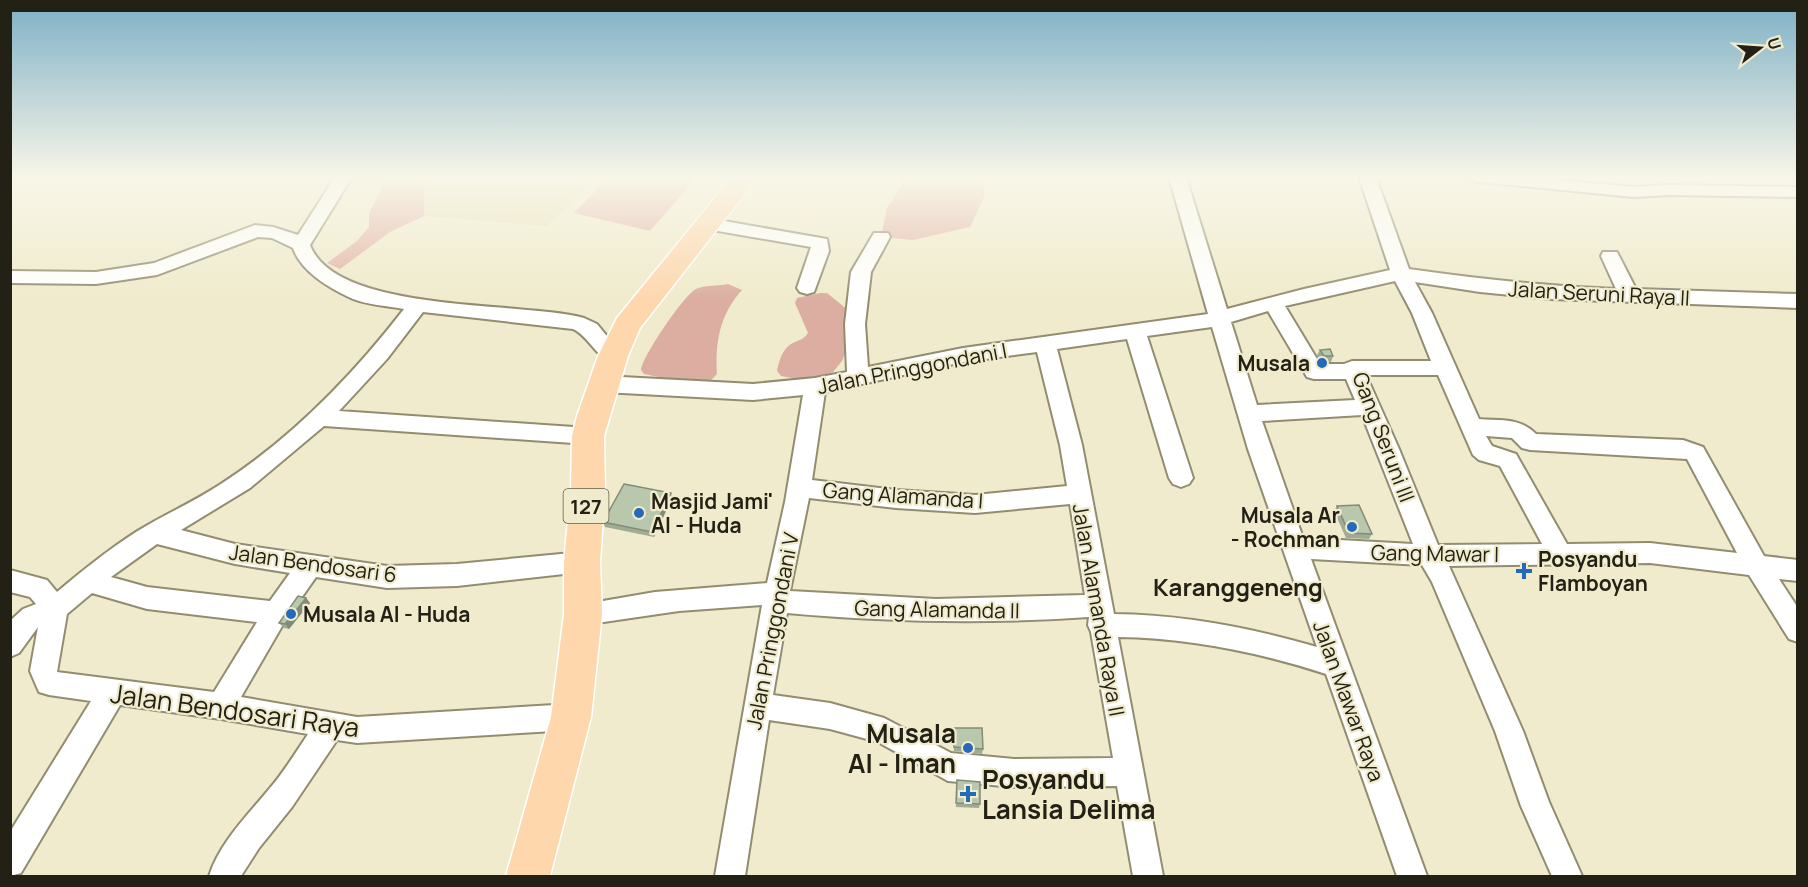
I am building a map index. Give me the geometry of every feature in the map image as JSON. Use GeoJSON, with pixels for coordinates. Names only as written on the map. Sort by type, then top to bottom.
{"type":"FeatureCollection","features":[{"type":"Feature","properties":{"kind":"main road","name":"127"},"geometry":{"type":"LineString","coordinates":[[528,876],[571,717],[582,614],[588,436],[608,370],[627,325],[712,218]]}},
{"type":"Feature","properties":{"kind":"street"},"geometry":{"type":"LineString","coordinates":[[301,245],[317,218]]}},
{"type":"Feature","properties":{"kind":"street","name":"Jalan Mawar Raya"},"geometry":{"type":"LineString","coordinates":[[1189,218],[1249,414],[1293,548],[1412,876]]}},
{"type":"Feature","properties":{"kind":"street"},"geometry":{"type":"LineString","coordinates":[[1382,218],[1401,274],[1422,313],[1485,454],[1502,456],[1508,460],[1560,554]]}},
{"type":"Feature","properties":{"kind":"street"},"geometry":{"type":"LineString","coordinates":[[707,224],[820,243],[820,252],[807,288]]}},
{"type":"Feature","properties":{"kind":"street"},"geometry":{"type":"LineString","coordinates":[[10,277],[96,278],[157,269],[255,231],[267,229],[301,245],[305,256],[320,271],[360,294],[418,305],[577,322],[590,329],[608,370]]}},
{"type":"Feature","properties":{"kind":"street"},"geometry":{"type":"LineString","coordinates":[[858,378],[855,324],[861,272],[881,237]]}},
{"type":"Feature","properties":{"kind":"street"},"geometry":{"type":"LineString","coordinates":[[1610,256],[1629,296]]}},
{"type":"Feature","properties":{"kind":"street","name":"Jalan Seruni Raya II"},"geometry":{"type":"LineString","coordinates":[[1220,320],[1273,303],[1401,274],[1518,290],[1797,301]]}},
{"type":"Feature","properties":{"kind":"street"},"geometry":{"type":"LineString","coordinates":[[1273,303],[1314,372],[1354,371]]}},
{"type":"Feature","properties":{"kind":"street"},"geometry":{"type":"LineString","coordinates":[[10,645],[20,628],[33,616],[55,609],[86,581],[154,533],[197,511],[243,482],[319,418],[364,371],[418,305]]}},
{"type":"Feature","properties":{"kind":"street","name":"Jalan Pringgondani I"},"geometry":{"type":"LineString","coordinates":[[608,370],[753,392],[815,386],[963,356],[1220,320]]}},
{"type":"Feature","properties":{"kind":"street"},"geometry":{"type":"LineString","coordinates":[[1135,331],[1181,478]]}},
{"type":"Feature","properties":{"kind":"street","name":"Jalan Alamanda Raya II"},"geometry":{"type":"LineString","coordinates":[[1045,344],[1071,445],[1148,876]]}},
{"type":"Feature","properties":{"kind":"street","name":"Gang Seruni III"},"geometry":{"type":"LineString","coordinates":[[1445,368],[1353,366],[1429,554],[1443,578],[1509,731],[1536,806],[1567,876]]}},
{"type":"Feature","properties":{"kind":"street","name":"Jalan Pringgondani V"},"geometry":{"type":"LineString","coordinates":[[730,876],[757,706],[799,488],[815,386]]}},
{"type":"Feature","properties":{"kind":"street"},"geometry":{"type":"LineString","coordinates":[[1249,414],[1370,407]]}},
{"type":"Feature","properties":{"kind":"street"},"geometry":{"type":"LineString","coordinates":[[319,418],[588,436]]}},
{"type":"Feature","properties":{"kind":"street"},"geometry":{"type":"LineString","coordinates":[[1472,427],[1518,430],[1530,442],[1690,450],[1699,456],[1757,567],[1797,631]]}},
{"type":"Feature","properties":{"kind":"street","name":"Gang Alamanda I"},"geometry":{"type":"LineString","coordinates":[[799,488],[896,499],[975,504],[1079,494]]}},
{"type":"Feature","properties":{"kind":"street","name":"Jalan Bendosari 6"},"geometry":{"type":"LineString","coordinates":[[154,533],[235,554],[387,577],[457,575],[582,562]]}},
{"type":"Feature","properties":{"kind":"street","name":"Gang Mawar I"},"geometry":{"type":"LineString","coordinates":[[1293,548],[1457,556],[1650,553],[1797,571]]}},
{"type":"Feature","properties":{"kind":"street"},"geometry":{"type":"LineString","coordinates":[[221,706],[276,613],[310,564]]}},
{"type":"Feature","properties":{"kind":"street"},"geometry":{"type":"LineString","coordinates":[[10,581],[39,588],[55,609]]}},
{"type":"Feature","properties":{"kind":"street"},"geometry":{"type":"LineString","coordinates":[[86,581],[147,598],[276,613]]}},
{"type":"Feature","properties":{"kind":"street","name":"Gang Alamanda II"},"geometry":{"type":"LineString","coordinates":[[582,614],[630,605],[716,595],[776,598],[866,609],[1024,611],[1100,615],[1270,644],[1336,664]]}},
{"type":"Feature","properties":{"kind":"street","name":"Jalan Bendosari Raya"},"geometry":{"type":"LineString","coordinates":[[55,609],[43,671],[49,683],[221,706],[357,730],[571,717]]}},
{"type":"Feature","properties":{"kind":"street"},"geometry":{"type":"LineString","coordinates":[[10,862],[78,744],[112,693]]}},
{"type":"Feature","properties":{"kind":"street"},"geometry":{"type":"LineString","coordinates":[[757,706],[830,716],[884,731],[948,767],[1014,773],[1128,772]]}},
{"type":"Feature","properties":{"kind":"street"},"geometry":{"type":"LineString","coordinates":[[224,876],[248,837],[282,797],[331,725]]}},
{"type":"Feature","properties":{"kind":"shaded area"},"geometry":{"type":"Polygon","coordinates":[[[369,218],[419,218],[390,232],[340,269],[327,263],[357,241],[369,227],[369,218]]]}},
{"type":"Feature","properties":{"kind":"shaded area"},"geometry":{"type":"Polygon","coordinates":[[[453,218],[555,218],[547,226],[453,218]]]}},
{"type":"Feature","properties":{"kind":"shaded area"},"geometry":{"type":"Polygon","coordinates":[[[597,218],[661,218],[650,231],[597,218]]]}},
{"type":"Feature","properties":{"kind":"shaded area"},"geometry":{"type":"Polygon","coordinates":[[[885,218],[974,218],[970,227],[913,240],[881,237],[885,218]]]}},
{"type":"Feature","properties":{"kind":"shaded area"},"geometry":{"type":"Polygon","coordinates":[[[728,284],[742,290],[729,309],[720,329],[717,374],[708,383],[692,384],[644,374],[641,370],[648,353],[690,294],[696,289],[707,286],[728,284]]]}},
{"type":"Feature","properties":{"kind":"shaded area"},"geometry":{"type":"Polygon","coordinates":[[[827,293],[859,319],[842,361],[833,372],[821,376],[797,379],[781,376],[777,371],[783,353],[788,346],[803,339],[808,333],[795,303],[797,298],[827,293]]]}},
{"type":"Feature","properties":{"kind":"building"},"geometry":{"type":"Polygon","coordinates":[[[1330,349],[1333,356],[1324,356],[1320,350],[1330,349]]]}},
{"type":"Feature","properties":{"kind":"building","name":"Masjid Jami' Al - Huda"},"geometry":{"type":"Polygon","coordinates":[[[624,484],[671,493],[652,532],[603,522],[624,484]]]}},
{"type":"Feature","properties":{"kind":"building"},"geometry":{"type":"Polygon","coordinates":[[[1359,505],[1372,534],[1349,533],[1337,506],[1359,505]]]}},
{"type":"Feature","properties":{"kind":"building"},"geometry":{"type":"Polygon","coordinates":[[[298,596],[306,598],[285,624],[279,623],[298,596]]]}},
{"type":"Feature","properties":{"kind":"building"},"geometry":{"type":"Polygon","coordinates":[[[953,728],[982,728],[983,749],[954,747],[953,728]]]}},
{"type":"Feature","properties":{"kind":"building","name":"Posyandu Lansia Delima"},"geometry":{"type":"Polygon","coordinates":[[[957,780],[980,782],[980,804],[956,803],[957,780]]]}},
{"type":"Feature","properties":{"kind":"place","name":"Musala"},"geometry":{"type":"Point","coordinates":[1322,363]}},
{"type":"Feature","properties":{"kind":"place","name":"Masjid Jami' Al - Huda"},"geometry":{"type":"Point","coordinates":[639,513]}},
{"type":"Feature","properties":{"kind":"place","name":"Musala Ar - Rochman"},"geometry":{"type":"Point","coordinates":[1352,527]}},
{"type":"Feature","properties":{"kind":"place","name":"Posyandu Flamboyan"},"geometry":{"type":"Point","coordinates":[1524,571]}},
{"type":"Feature","properties":{"kind":"place","name":"Musala Al - Huda"},"geometry":{"type":"Point","coordinates":[291,614]}},
{"type":"Feature","properties":{"kind":"place","name":"Musala Al - Iman"},"geometry":{"type":"Point","coordinates":[968,748]}},
{"type":"Feature","properties":{"kind":"place","name":"Posyandu Lansia Delima"},"geometry":{"type":"Point","coordinates":[968,794]}},
{"type":"Feature","properties":{"kind":"district","name":"Karanggeneng"},"geometry":{"type":"Point","coordinates":[1238,586]}}]}
